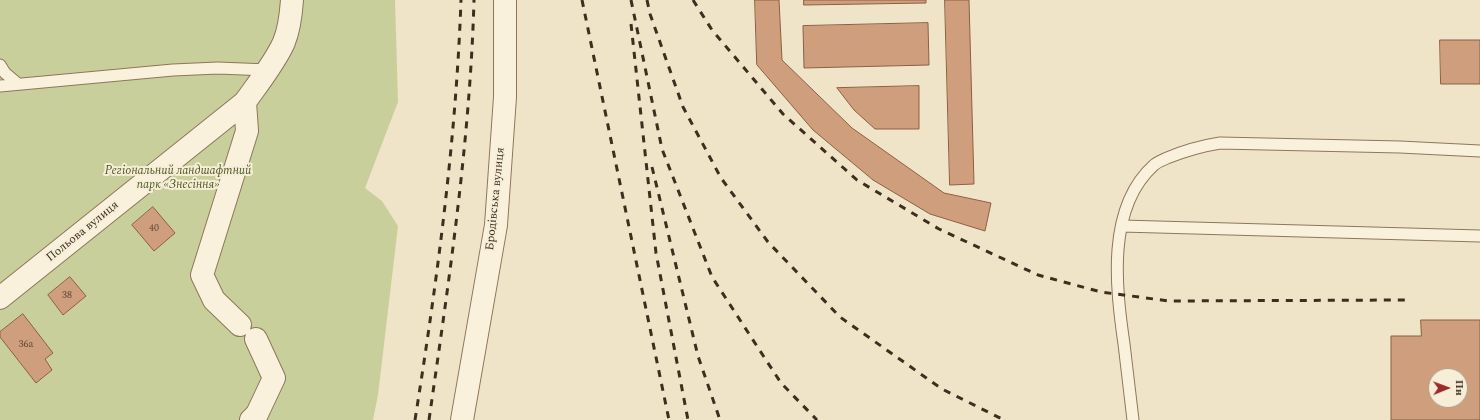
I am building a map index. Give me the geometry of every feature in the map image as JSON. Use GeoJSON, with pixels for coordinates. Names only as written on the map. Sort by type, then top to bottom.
{"type":"FeatureCollection","features":[{"type":"Feature","properties":{"kind":"street","name":"Польова вулиця"},"geometry":{"type":"LineString","coordinates":[[0,298],[245,102],[268,70],[284,43],[292,0]]}},
{"type":"Feature","properties":{"kind":"street","name":"Бродівська вулиця"},"geometry":{"type":"LineString","coordinates":[[462,420],[496,225],[505,97],[505,0]]}},
{"type":"Feature","properties":{"kind":"street"},"geometry":{"type":"LineString","coordinates":[[245,102],[247,131],[202,276],[214,300],[248,332],[274,378],[257,414],[251,420]]}},
{"type":"Feature","properties":{"kind":"lane"},"geometry":{"type":"LineString","coordinates":[[0,65],[5,73],[18,84]]}},
{"type":"Feature","properties":{"kind":"lane"},"geometry":{"type":"LineString","coordinates":[[0,86],[173,70],[218,68],[268,70]]}},
{"type":"Feature","properties":{"kind":"lane"},"geometry":{"type":"LineString","coordinates":[[1133,420],[1117,294],[1116,257],[1129,198],[1142,178],[1155,164],[1180,152],[1199,147],[1228,144],[1400,147],[1480,151]]}},
{"type":"Feature","properties":{"kind":"lane"},"geometry":{"type":"LineString","coordinates":[[1122,226],[1480,236]]}},
{"type":"Feature","properties":{"kind":"green space","name":"Регіональний ландшафтний парк «Знесіння»"},"geometry":{"type":"Polygon","coordinates":[[[0,0],[395,0],[398,102],[365,188],[382,201],[398,226],[378,395],[373,420],[0,420],[0,0]]]}},
{"type":"Feature","properties":{"kind":"building"},"geometry":{"type":"Polygon","coordinates":[[[755,0],[779,0],[782,60],[852,128],[944,193],[991,203],[985,231],[930,214],[873,180],[813,130],[757,65],[755,0]]]}},
{"type":"Feature","properties":{"kind":"building"},"geometry":{"type":"Polygon","coordinates":[[[804,0],[926,0],[926,3],[804,5],[804,0]]]}},
{"type":"Feature","properties":{"kind":"building"},"geometry":{"type":"Polygon","coordinates":[[[945,0],[969,0],[974,184],[950,185],[945,0]]]}},
{"type":"Feature","properties":{"kind":"building"},"geometry":{"type":"Polygon","coordinates":[[[928,23],[929,65],[804,68],[803,26],[928,23]]]}},
{"type":"Feature","properties":{"kind":"building"},"geometry":{"type":"Polygon","coordinates":[[[1440,40],[1480,40],[1480,84],[1441,84],[1440,40]]]}},
{"type":"Feature","properties":{"kind":"building"},"geometry":{"type":"Polygon","coordinates":[[[919,86],[919,129],[875,129],[854,110],[837,88],[919,86]]]}},
{"type":"Feature","properties":{"kind":"building"},"geometry":{"type":"Polygon","coordinates":[[[153,207],[175,233],[154,251],[132,225],[153,207]]]}},
{"type":"Feature","properties":{"kind":"building"},"geometry":{"type":"Polygon","coordinates":[[[70,277],[86,296],[63,315],[48,295],[70,277]]]}},
{"type":"Feature","properties":{"kind":"building"},"geometry":{"type":"Polygon","coordinates":[[[23,314],[53,353],[45,359],[52,370],[36,383],[0,337],[0,332],[23,314]]]}},
{"type":"Feature","properties":{"kind":"building"},"geometry":{"type":"Polygon","coordinates":[[[1421,320],[1480,320],[1480,420],[1391,420],[1391,336],[1421,336],[1421,320]]]}},
{"type":"Feature","properties":{"kind":"railway"},"geometry":{"type":"LineString","coordinates":[[415,420],[431,316],[450,158],[455,106],[461,0]]}},
{"type":"Feature","properties":{"kind":"railway"},"geometry":{"type":"LineString","coordinates":[[429,420],[458,210],[472,53],[474,0]]}},
{"type":"Feature","properties":{"kind":"railway"},"geometry":{"type":"LineString","coordinates":[[582,0],[669,420]]}},
{"type":"Feature","properties":{"kind":"railway"},"geometry":{"type":"LineString","coordinates":[[631,0],[662,149],[712,277],[781,383],[817,420]]}},
{"type":"Feature","properties":{"kind":"railway"},"geometry":{"type":"LineString","coordinates":[[647,0],[650,14],[683,107],[721,178],[768,242],[840,317],[942,389],[1004,420]]}},
{"type":"Feature","properties":{"kind":"railway"},"geometry":{"type":"LineString","coordinates":[[693,0],[712,30],[783,114],[857,180],[939,229],[1038,275],[1101,292],[1169,301],[1405,300]]}},
{"type":"Feature","properties":{"kind":"railway"},"geometry":{"type":"LineString","coordinates":[[631,24],[656,253],[688,420]]}},
{"type":"Feature","properties":{"kind":"railway"},"geometry":{"type":"LineString","coordinates":[[652,167],[698,356],[720,420]]}}]}
